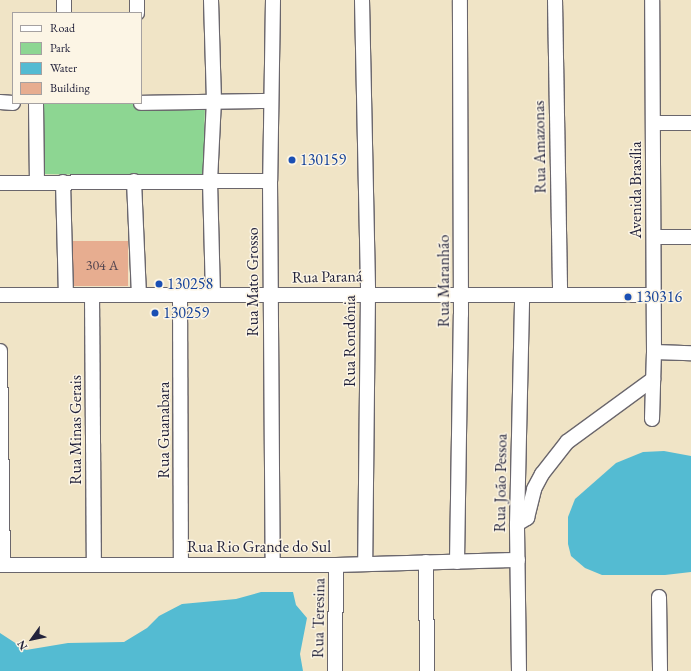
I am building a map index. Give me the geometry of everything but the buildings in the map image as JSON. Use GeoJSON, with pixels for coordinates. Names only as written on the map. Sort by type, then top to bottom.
{"type":"FeatureCollection","features":[{"type":"Feature","properties":{"kind":"street"},"geometry":{"type":"LineString","coordinates":[[64,0],[64,12]]}},
{"type":"Feature","properties":{"kind":"street"},"geometry":{"type":"LineString","coordinates":[[137,0],[137,12]]}},
{"type":"Feature","properties":{"kind":"street"},"geometry":{"type":"LineString","coordinates":[[212,0],[214,100],[210,181],[213,295]]}},
{"type":"Feature","properties":{"kind":"street","name":"Rua Mato Grosso"},"geometry":{"type":"LineString","coordinates":[[273,0],[270,101],[270,295],[273,564]]}},
{"type":"Feature","properties":{"kind":"street","name":"Rua Rondônia"},"geometry":{"type":"LineString","coordinates":[[362,0],[368,293],[365,563]]}},
{"type":"Feature","properties":{"kind":"street","name":"Rua Maranhão"},"geometry":{"type":"LineString","coordinates":[[457,562],[461,295],[460,0]]}},
{"type":"Feature","properties":{"kind":"street","name":"Rua Amazonas"},"geometry":{"type":"LineString","coordinates":[[555,0],[560,294]]}},
{"type":"Feature","properties":{"kind":"street","name":"Avenida Brasília"},"geometry":{"type":"LineString","coordinates":[[652,0],[654,237],[654,352],[652,418]]}},
{"type":"Feature","properties":{"kind":"street"},"geometry":{"type":"LineString","coordinates":[[142,103],[214,100],[270,101]]}},
{"type":"Feature","properties":{"kind":"street"},"geometry":{"type":"LineString","coordinates":[[0,102],[12,103]]}},
{"type":"Feature","properties":{"kind":"street"},"geometry":{"type":"LineString","coordinates":[[37,104],[37,181]]}},
{"type":"Feature","properties":{"kind":"street"},"geometry":{"type":"LineString","coordinates":[[653,123],[691,123]]}},
{"type":"Feature","properties":{"kind":"street"},"geometry":{"type":"LineString","coordinates":[[0,183],[37,181],[270,181]]}},
{"type":"Feature","properties":{"kind":"street"},"geometry":{"type":"LineString","coordinates":[[134,181],[139,294]]}},
{"type":"Feature","properties":{"kind":"street"},"geometry":{"type":"LineString","coordinates":[[63,182],[66,295]]}},
{"type":"Feature","properties":{"kind":"street"},"geometry":{"type":"LineString","coordinates":[[654,237],[691,237]]}},
{"type":"Feature","properties":{"kind":"street","name":"Rua Paraná"},"geometry":{"type":"LineString","coordinates":[[0,295],[270,295],[368,293],[522,296],[560,294],[654,295]]}},
{"type":"Feature","properties":{"kind":"street","name":"Rua Minas Gerais"},"geometry":{"type":"LineString","coordinates":[[92,295],[94,564]]}},
{"type":"Feature","properties":{"kind":"street","name":"Rua Guanabara"},"geometry":{"type":"LineString","coordinates":[[180,295],[181,564]]}},
{"type":"Feature","properties":{"kind":"street","name":"Rua João Pessoa"},"geometry":{"type":"LineString","coordinates":[[519,671],[517,524],[522,296]]}},
{"type":"Feature","properties":{"kind":"street"},"geometry":{"type":"LineString","coordinates":[[0,351],[1,565]]}},
{"type":"Feature","properties":{"kind":"street"},"geometry":{"type":"LineString","coordinates":[[654,352],[691,352]]}},
{"type":"Feature","properties":{"kind":"street"},"geometry":{"type":"LineString","coordinates":[[517,524],[527,518],[534,489],[542,474],[567,442],[653,379]]}},
{"type":"Feature","properties":{"kind":"street","name":"Rua Rio Grande do Sul"},"geometry":{"type":"LineString","coordinates":[[1,565],[336,565],[365,563],[518,560]]}},
{"type":"Feature","properties":{"kind":"street"},"geometry":{"type":"LineString","coordinates":[[426,562],[427,671]]}},
{"type":"Feature","properties":{"kind":"street","name":"Rua Teresina"},"geometry":{"type":"LineString","coordinates":[[335,671],[336,565]]}},
{"type":"Feature","properties":{"kind":"street"},"geometry":{"type":"LineString","coordinates":[[659,597],[660,671]]}},
{"type":"Feature","properties":{"kind":"green space"},"geometry":{"type":"Polygon","coordinates":[[[142,101],[205,102],[204,177],[37,174],[38,104],[142,104],[142,101]]]}},
{"type":"Feature","properties":{"kind":"water"},"geometry":{"type":"Polygon","coordinates":[[[664,451],[691,456],[691,572],[665,575],[602,575],[585,568],[571,556],[568,544],[568,517],[575,499],[616,463],[643,452],[664,451]]]}},
{"type":"Feature","properties":{"kind":"water"},"geometry":{"type":"Polygon","coordinates":[[[261,592],[293,592],[296,605],[307,618],[300,654],[303,671],[0,671],[0,633],[26,650],[68,643],[124,642],[147,628],[159,616],[182,604],[236,599],[261,592]]]}},
{"type":"Feature","properties":{"kind":"place","name":"130159"},"geometry":{"type":"Point","coordinates":[292,160]}},
{"type":"Feature","properties":{"kind":"place","name":"130258"},"geometry":{"type":"Point","coordinates":[159,284]}},
{"type":"Feature","properties":{"kind":"place","name":"130316"},"geometry":{"type":"Point","coordinates":[628,297]}},
{"type":"Feature","properties":{"kind":"place","name":"130259"},"geometry":{"type":"Point","coordinates":[155,313]}}]}
